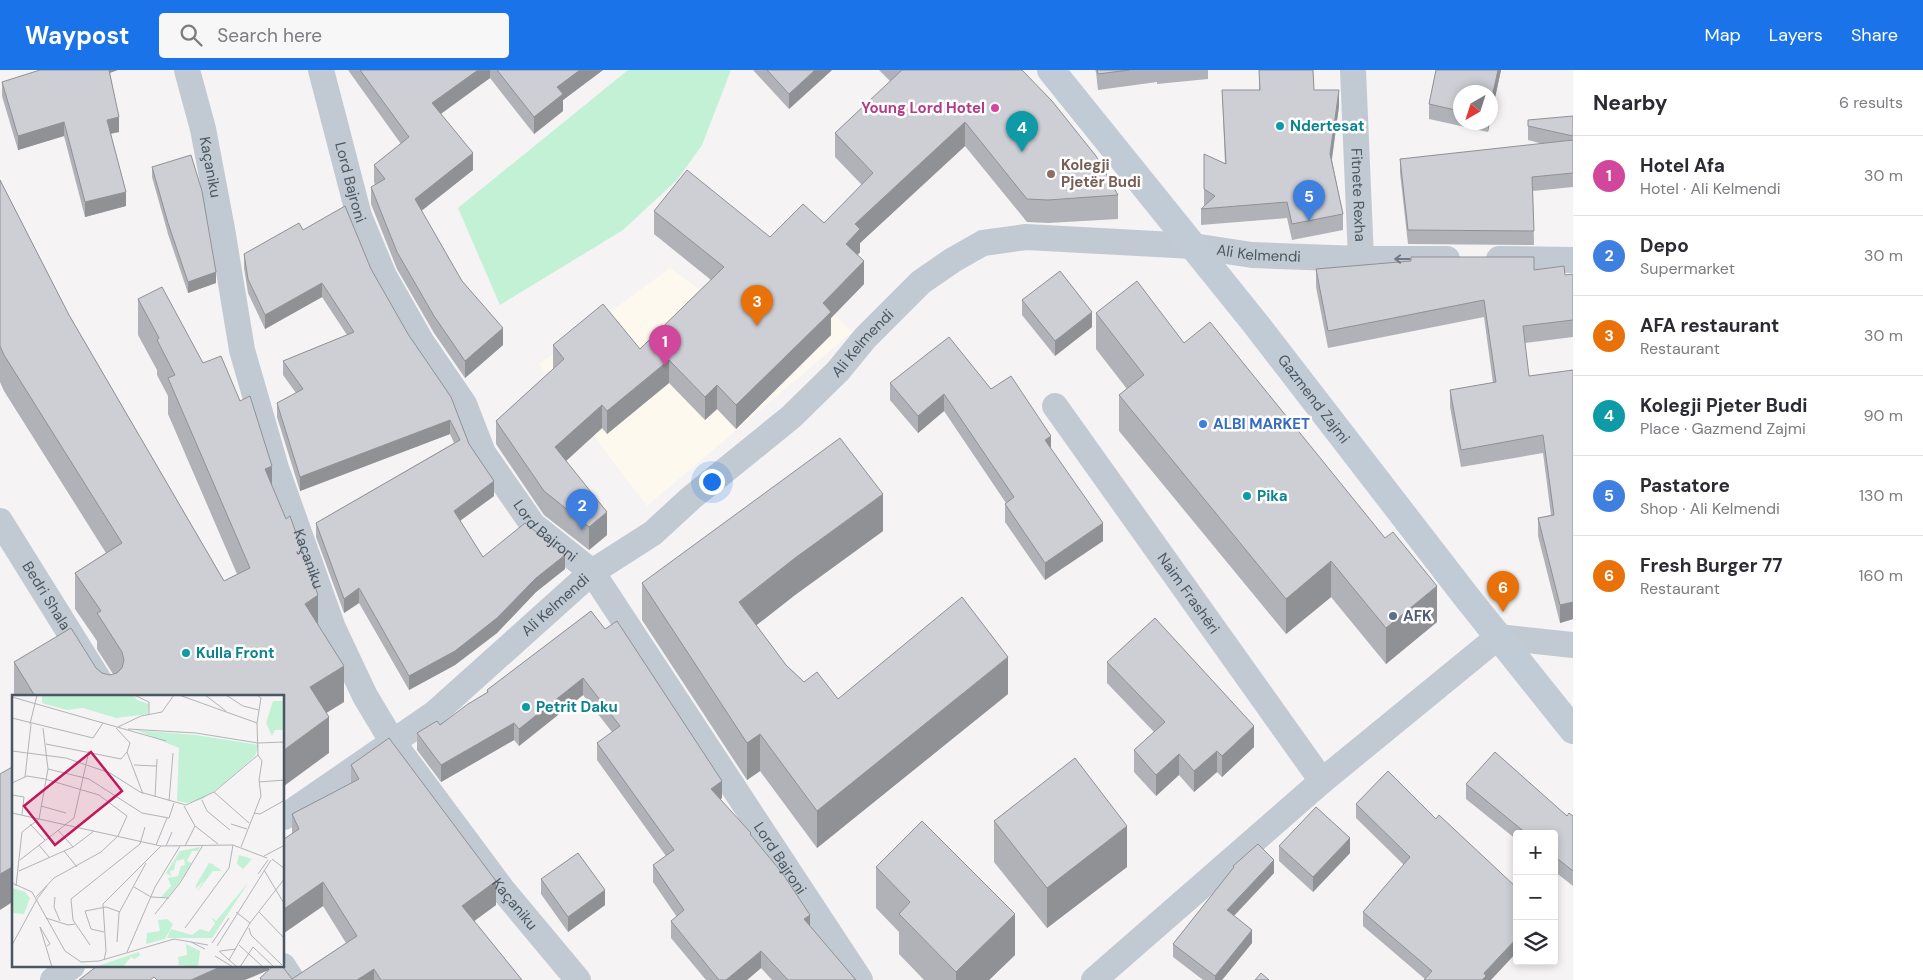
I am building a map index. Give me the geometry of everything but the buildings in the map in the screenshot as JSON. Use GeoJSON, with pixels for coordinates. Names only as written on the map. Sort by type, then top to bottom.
{"type":"FeatureCollection","features":[{"type":"Feature","properties":{"kind":"street","name":"Kaçaniku"},"geometry":{"type":"LineString","coordinates":[[187,70],[203,129],[242,350],[276,468],[333,628],[365,696],[392,741],[502,889],[578,980]]}},
{"type":"Feature","properties":{"kind":"street","name":"Lord Bajroni"},"geometry":{"type":"LineString","coordinates":[[321,70],[359,216],[384,276],[421,341],[464,404],[483,453],[533,525],[592,572],[860,980]]}},
{"type":"Feature","properties":{"kind":"street","name":"Gazmend Zajmi"},"geometry":{"type":"LineString","coordinates":[[1051,70],[1255,323],[1498,637],[1573,730]]}},
{"type":"Feature","properties":{"kind":"street","name":"Fitnete Rexha"},"geometry":{"type":"LineString","coordinates":[[1353,70],[1361,259]]}},
{"type":"Feature","properties":{"kind":"street","name":"Ali Kelmendi"},"geometry":{"type":"LineString","coordinates":[[285,816],[435,713],[592,572],[653,533],[691,498],[791,417],[921,282],[953,260],[983,243],[1026,237],[1193,246],[1252,255],[1361,259],[1573,260]]}},
{"type":"Feature","properties":{"kind":"street","name":"Naim Frashëri"},"geometry":{"type":"LineString","coordinates":[[1055,406],[1322,781]]}},
{"type":"Feature","properties":{"kind":"street","name":"Bedri Shala"},"geometry":{"type":"LineString","coordinates":[[0,521],[108,695]]}},
{"type":"Feature","properties":{"kind":"street"},"geometry":{"type":"LineString","coordinates":[[1094,980],[1322,781],[1498,637],[1573,645]]}},
{"type":"Feature","properties":{"kind":"street"},"geometry":{"type":"LineString","coordinates":[[53,980],[69,968]]}},
{"type":"Feature","properties":{"kind":"street"},"geometry":{"type":"LineString","coordinates":[[284,968],[292,980]]}},
{"type":"Feature","properties":{"kind":"shaded area"},"geometry":{"type":"Polygon","coordinates":[[[757,238],[852,332],[647,506],[539,364],[670,268],[700,290],[757,238]]]}},
{"type":"Feature","properties":{"kind":"green space"},"geometry":{"type":"Polygon","coordinates":[[[628,70],[731,70],[702,145],[677,180],[623,230],[500,305],[458,208],[628,70]]]}},
{"type":"Feature","properties":{"kind":"place","name":"Young Lord Hotel"},"geometry":{"type":"Point","coordinates":[995,108]}},
{"type":"Feature","properties":{"kind":"place","name":"Ndertesat"},"geometry":{"type":"Point","coordinates":[1280,126]}},
{"type":"Feature","properties":{"kind":"place","name":"Kolegji Pjeter Budi"},"geometry":{"type":"Point","coordinates":[1022,152]}},
{"type":"Feature","properties":{"kind":"place","name":"Kolegji Pjetër Budi"},"geometry":{"type":"Point","coordinates":[1051,174]}},
{"type":"Feature","properties":{"kind":"place","name":"Pastatore"},"geometry":{"type":"Point","coordinates":[1309,221]}},
{"type":"Feature","properties":{"kind":"place","name":"AFA restaurant"},"geometry":{"type":"Point","coordinates":[757,326]}},
{"type":"Feature","properties":{"kind":"place","name":"Hotel Afa"},"geometry":{"type":"Point","coordinates":[665,366]}},
{"type":"Feature","properties":{"kind":"place","name":"ALBI MARKET"},"geometry":{"type":"Point","coordinates":[1203,424]}},
{"type":"Feature","properties":{"kind":"place","name":"Pika"},"geometry":{"type":"Point","coordinates":[1247,496]}},
{"type":"Feature","properties":{"kind":"place","name":"Depo"},"geometry":{"type":"Point","coordinates":[582,530]}},
{"type":"Feature","properties":{"kind":"place","name":"Fresh Burger 77"},"geometry":{"type":"Point","coordinates":[1503,612]}},
{"type":"Feature","properties":{"kind":"place","name":"AFK"},"geometry":{"type":"Point","coordinates":[1393,616]}},
{"type":"Feature","properties":{"kind":"place","name":"Kulla Front"},"geometry":{"type":"Point","coordinates":[186,653]}},
{"type":"Feature","properties":{"kind":"place","name":"Petrit Daku"},"geometry":{"type":"Point","coordinates":[526,707]}}]}
